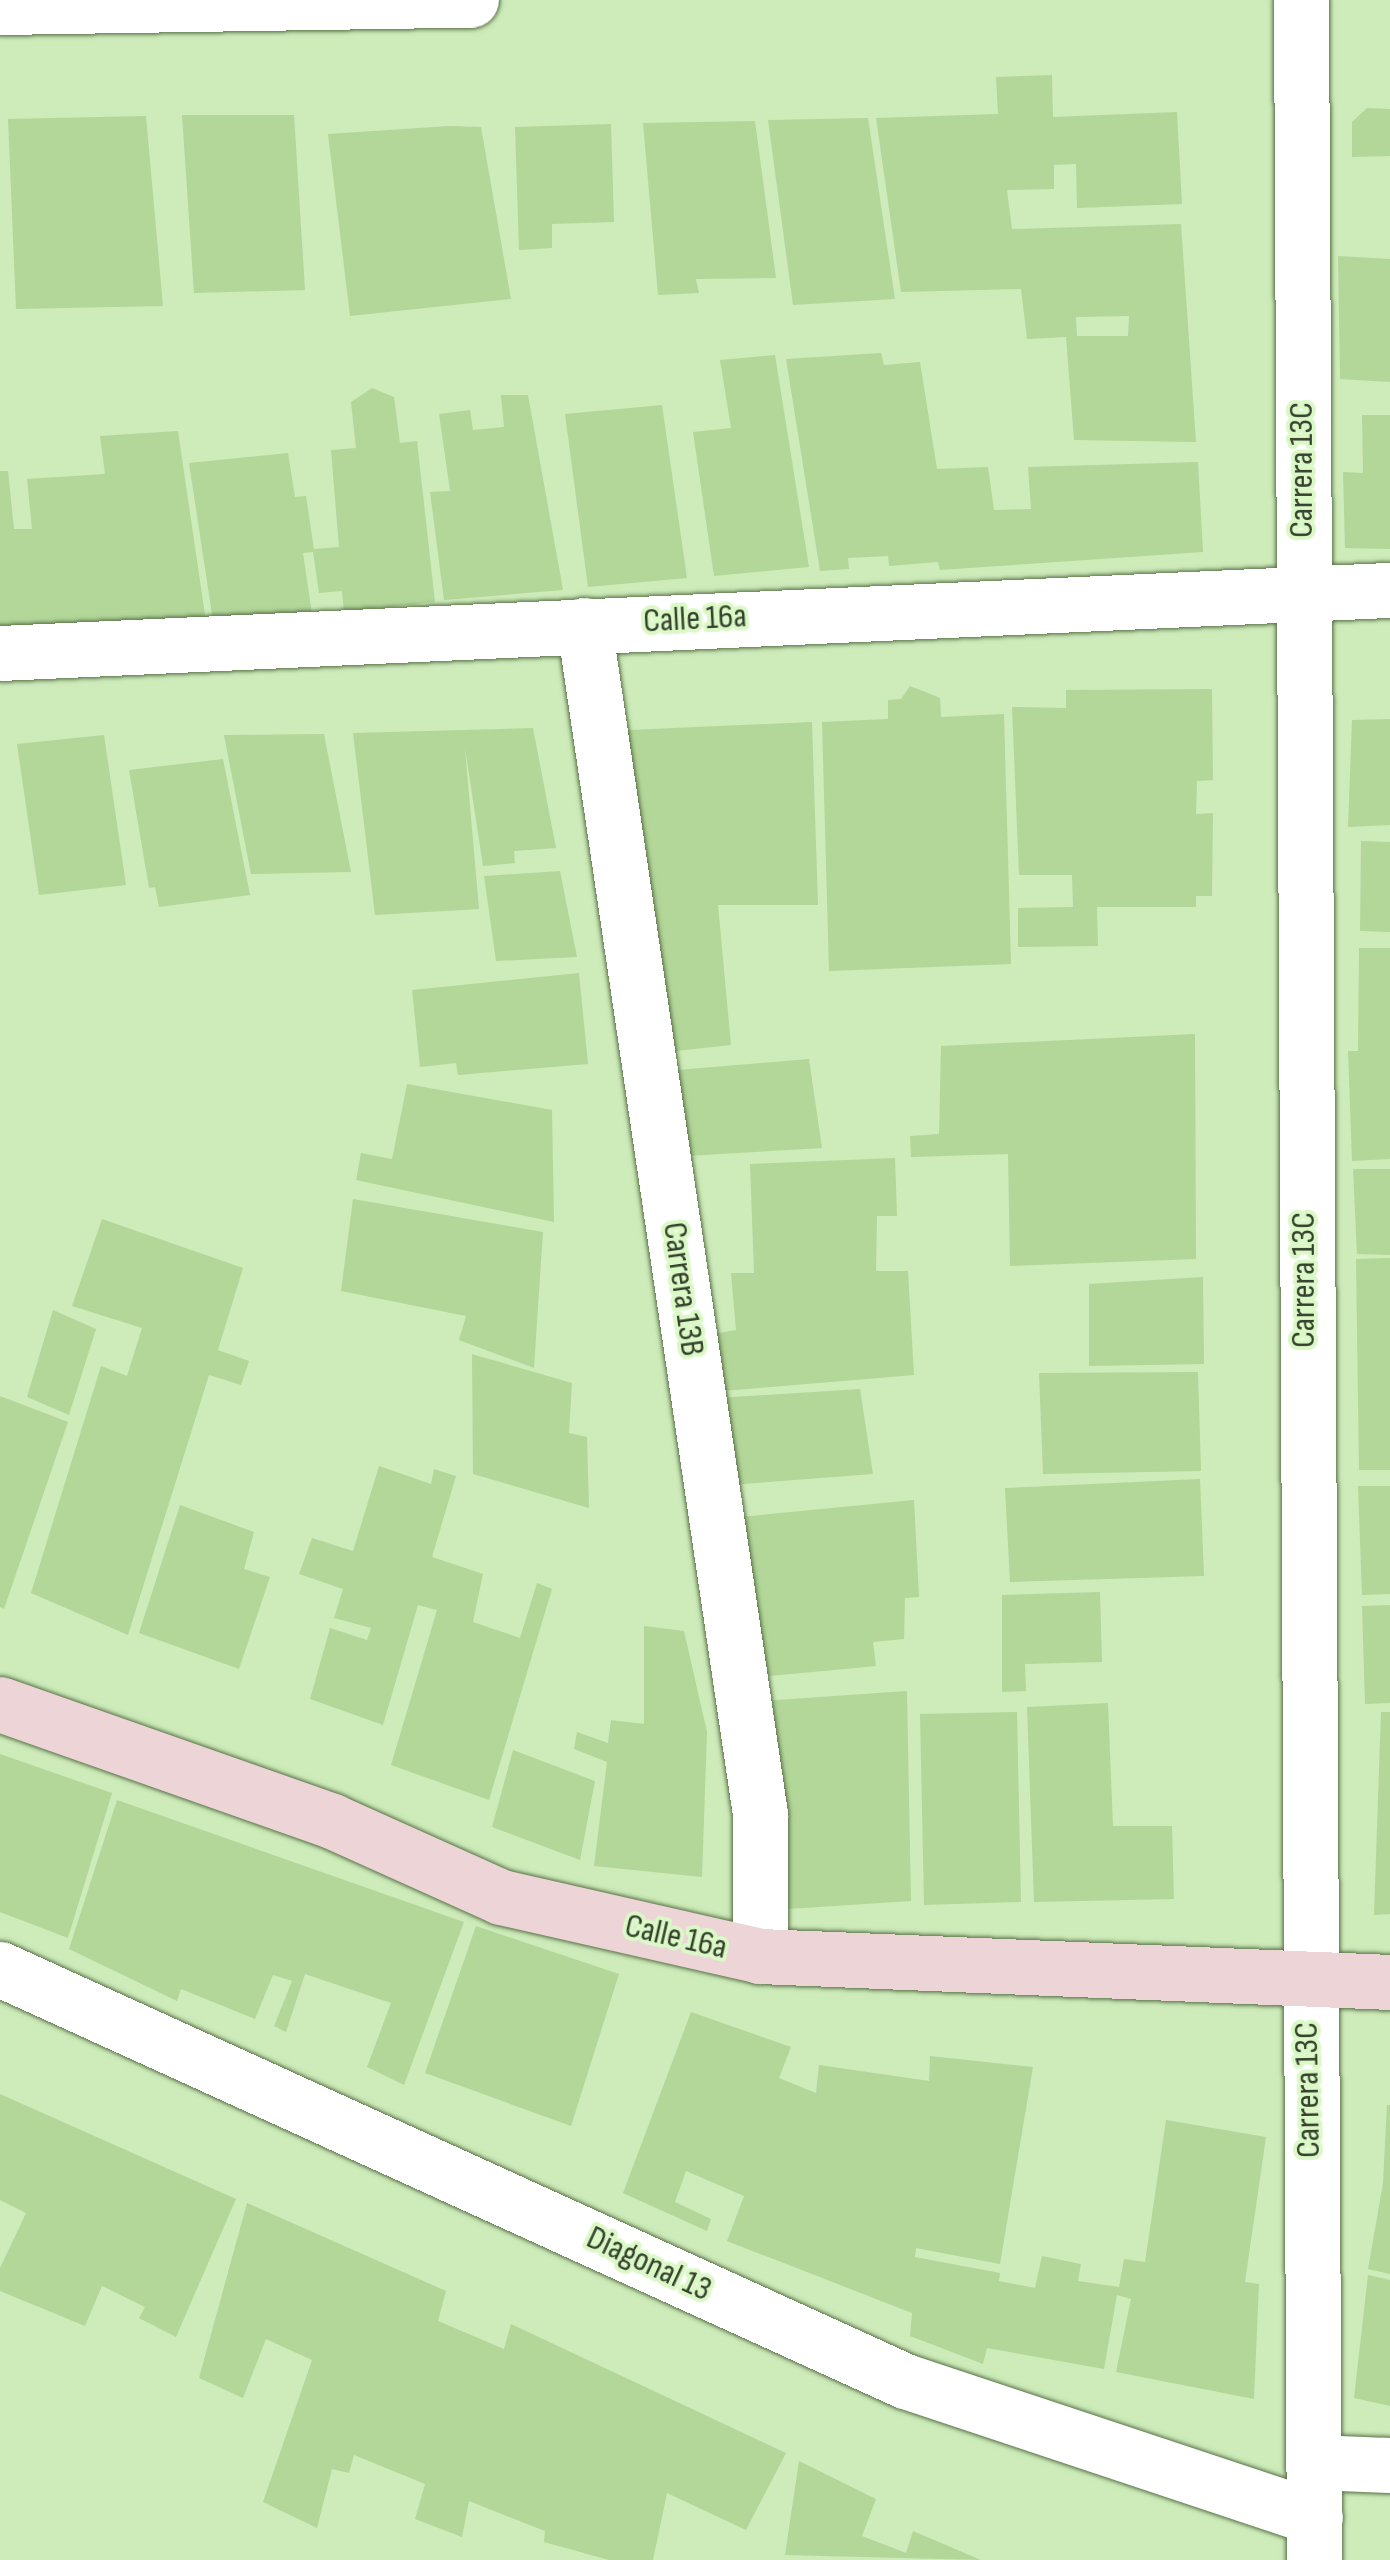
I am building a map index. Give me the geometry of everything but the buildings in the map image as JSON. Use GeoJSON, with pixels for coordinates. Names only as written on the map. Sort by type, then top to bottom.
{"type":"FeatureCollection","features":[{"type":"Feature","properties":{"kind":"main road","name":"Calle 16a"},"geometry":{"type":"LineString","coordinates":[[0,1704],[332,1820],[500,1897],[760,1956],[1306,1982],[1390,1982]]}},
{"type":"Feature","properties":{"kind":"street"},"geometry":{"type":"LineString","coordinates":[[0,7],[471,0]]}},
{"type":"Feature","properties":{"kind":"street","name":"Carrera 13C"},"geometry":{"type":"LineString","coordinates":[[1301,0],[1306,1982],[1314,2539]]}},
{"type":"Feature","properties":{"kind":"street","name":"Calle 16a"},"geometry":{"type":"LineString","coordinates":[[0,653],[1302,590],[1390,590]]}},
{"type":"Feature","properties":{"kind":"street","name":"Carrera 13B"},"geometry":{"type":"LineString","coordinates":[[584,625],[760,1814],[760,1956]]}},
{"type":"Feature","properties":{"kind":"street","name":"Diagonal 13"},"geometry":{"type":"LineString","coordinates":[[0,1968],[904,2381],[1314,2539]]}},
{"type":"Feature","properties":{"kind":"street"},"geometry":{"type":"LineString","coordinates":[[1314,2462],[1390,2466]]}}]}
